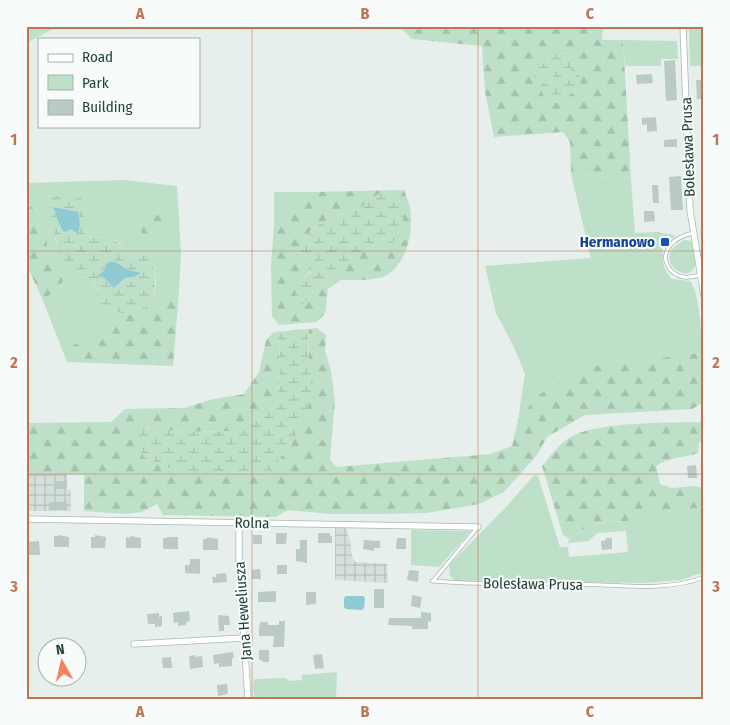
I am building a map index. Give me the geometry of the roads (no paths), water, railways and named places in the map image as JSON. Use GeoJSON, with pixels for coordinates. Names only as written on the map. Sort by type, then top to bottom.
{"type":"FeatureCollection","features":[{"type":"Feature","properties":{"kind":"street","name":"Bolesława Prusa"},"geometry":{"type":"LineString","coordinates":[[683,26],[690,210],[704,296]]}},
{"type":"Feature","properties":{"kind":"street","name":"Rolna"},"geometry":{"type":"LineString","coordinates":[[26,519],[478,527]]}},
{"type":"Feature","properties":{"kind":"street","name":"Jana Heweliusza"},"geometry":{"type":"LineString","coordinates":[[239,522],[239,559],[248,699]]}},
{"type":"Feature","properties":{"kind":"street"},"geometry":{"type":"LineString","coordinates":[[134,644],[244,638]]}},
{"type":"Feature","properties":{"kind":"lane"},"geometry":{"type":"LineString","coordinates":[[694,233],[684,235],[669,246],[666,254],[666,264],[673,274],[685,278],[701,275]]}},
{"type":"Feature","properties":{"kind":"lane","name":"Bolesława Prusa"},"geometry":{"type":"LineString","coordinates":[[478,527],[432,581],[643,585],[678,584],[704,577]]}},
{"type":"Feature","properties":{"kind":"water"},"geometry":{"type":"Polygon","coordinates":[[[53,207],[78,212],[80,224],[78,234],[71,229],[64,232],[53,207]]]}},
{"type":"Feature","properties":{"kind":"water"},"geometry":{"type":"Polygon","coordinates":[[[108,262],[116,262],[128,270],[141,273],[134,277],[125,278],[114,288],[103,277],[97,276],[104,271],[108,262]]]}},
{"type":"Feature","properties":{"kind":"water"},"geometry":{"type":"Polygon","coordinates":[[[346,596],[363,596],[365,598],[364,608],[362,610],[346,609],[344,607],[344,598],[346,596]]]}},
{"type":"Feature","properties":{"kind":"place","name":"Hermanowo"},"geometry":{"type":"Point","coordinates":[665,242]}}]}
